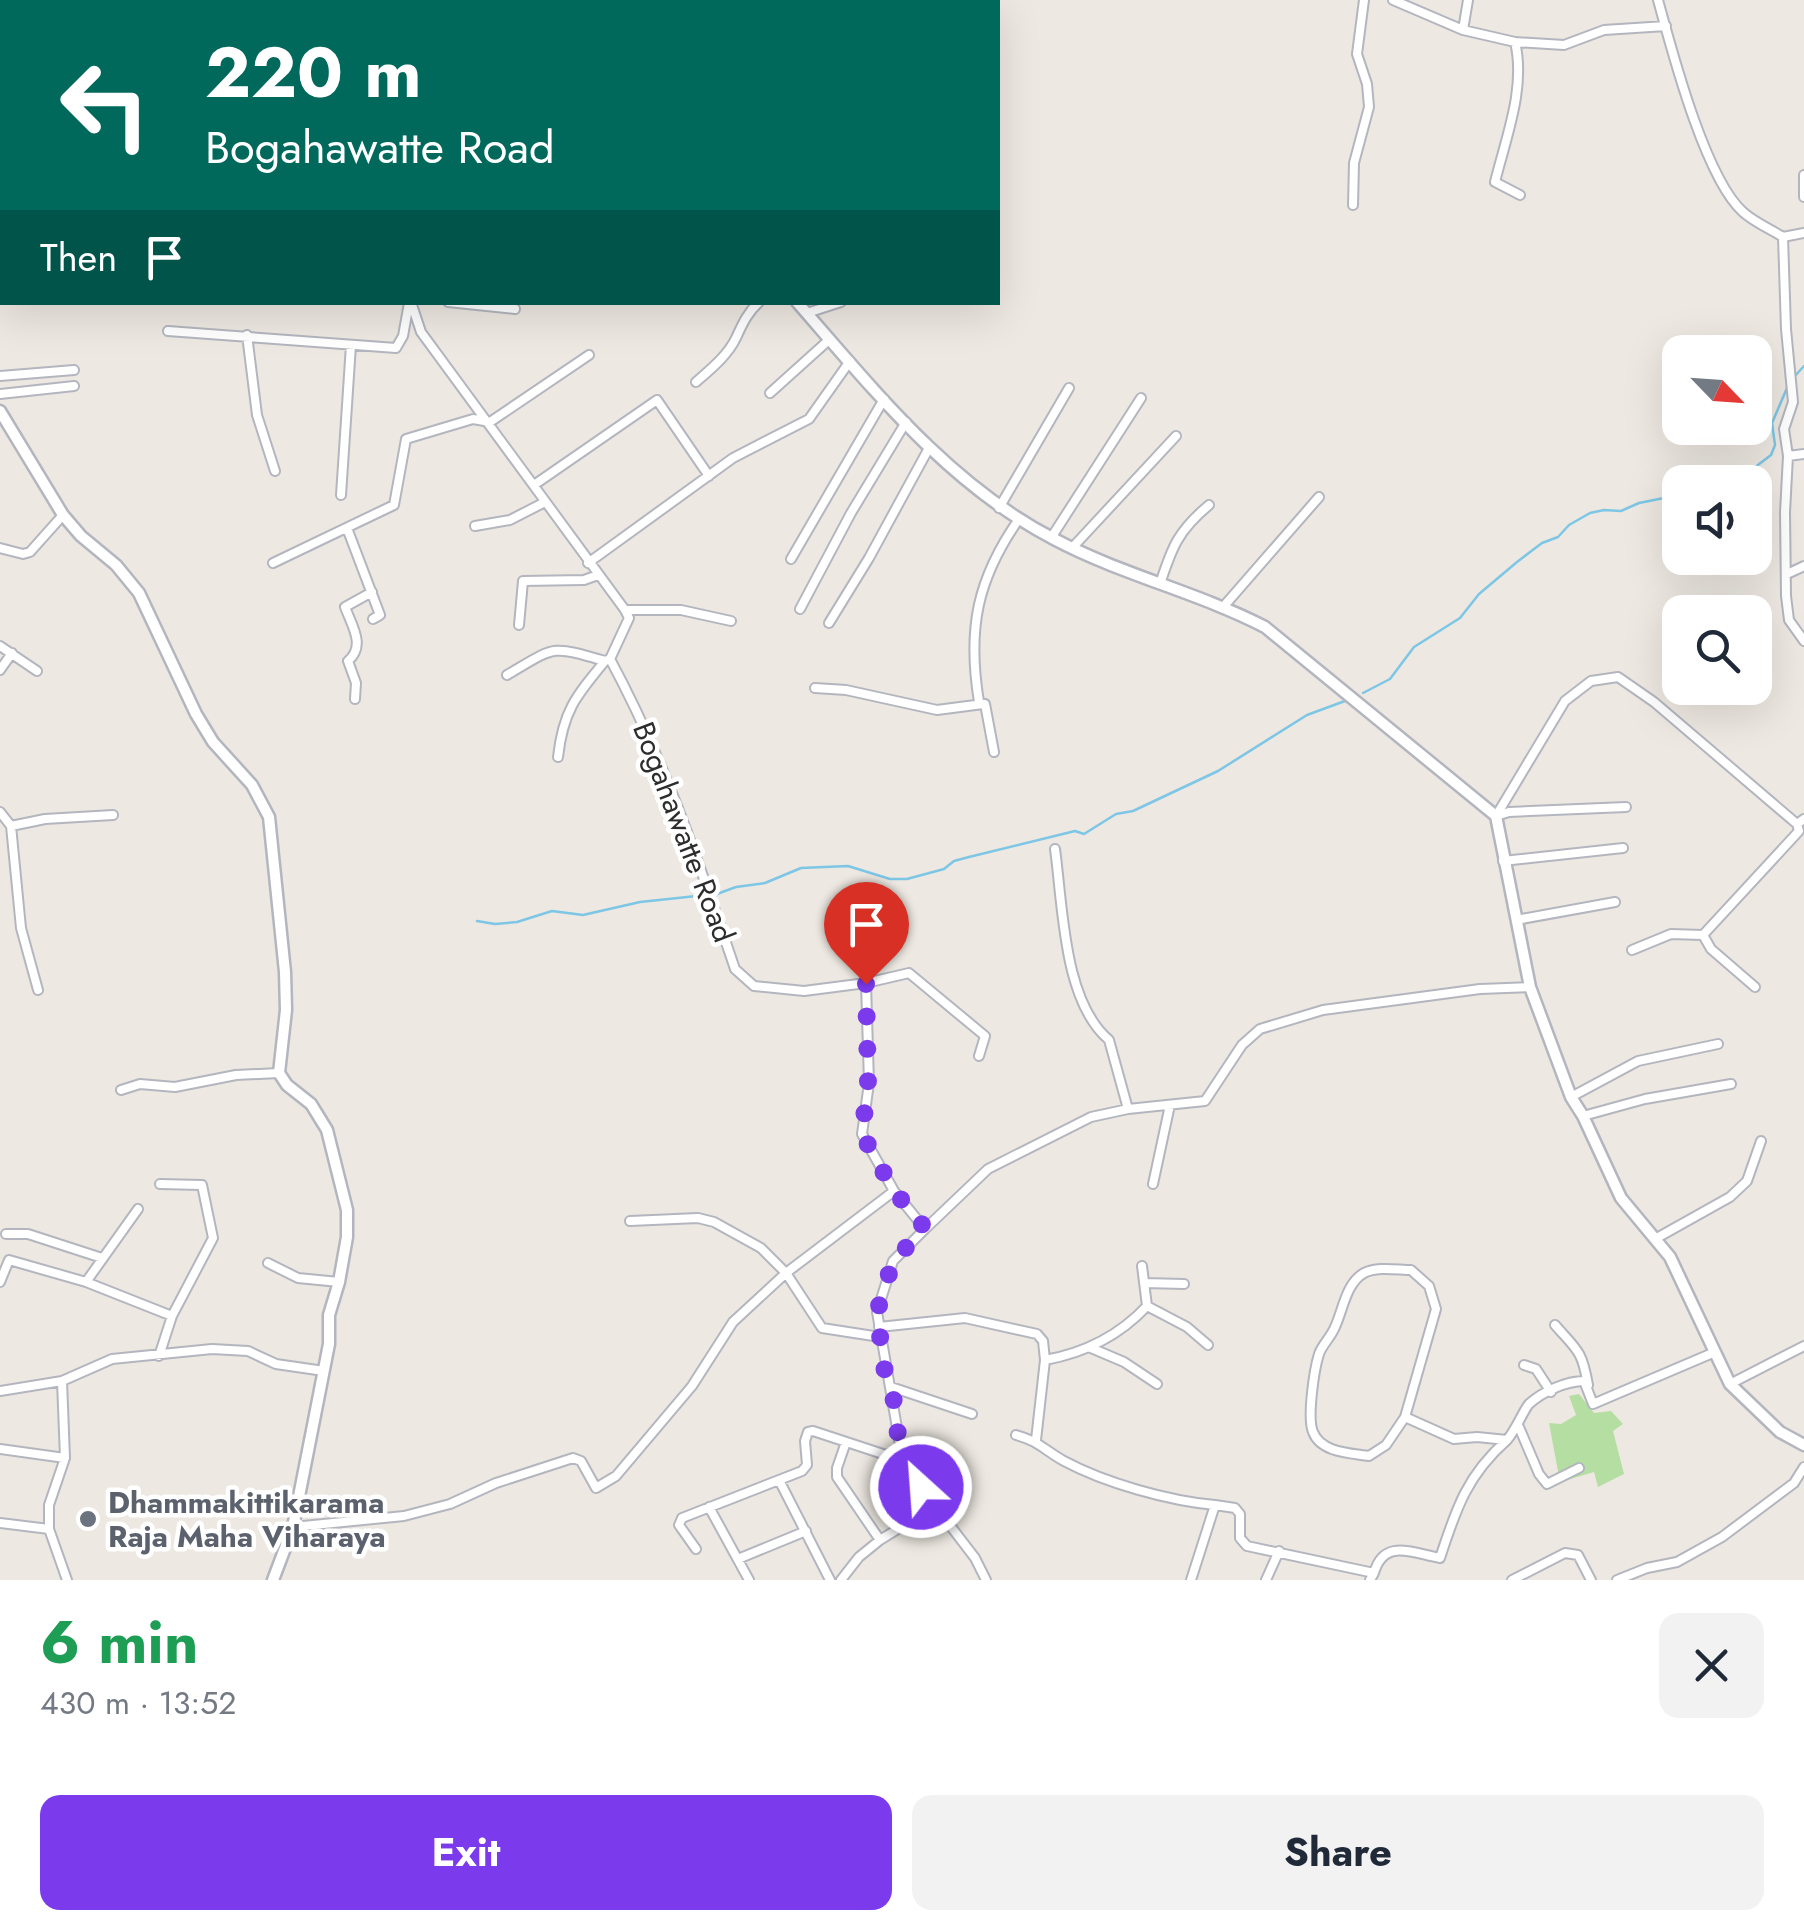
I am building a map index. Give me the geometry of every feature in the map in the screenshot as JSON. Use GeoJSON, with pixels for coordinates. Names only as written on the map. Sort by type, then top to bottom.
{"type":"FeatureCollection","features":[{"type":"Feature","properties":{"kind":"street"},"geometry":{"type":"LineString","coordinates":[[1353,205],[1354,164],[1369,107],[1367,84],[1357,54],[1364,0]]}},
{"type":"Feature","properties":{"kind":"street"},"geometry":{"type":"LineString","coordinates":[[1393,0],[1463,30],[1515,42],[1564,46],[1604,30],[1666,26]]}},
{"type":"Feature","properties":{"kind":"street"},"geometry":{"type":"LineString","coordinates":[[1463,30],[1468,0]]}},
{"type":"Feature","properties":{"kind":"street"},"geometry":{"type":"LineString","coordinates":[[1658,0],[1682,85],[1720,182],[1742,211],[1782,238],[1804,233]]}},
{"type":"Feature","properties":{"kind":"street"},"geometry":{"type":"LineString","coordinates":[[1515,42],[1519,58],[1517,94],[1495,182],[1520,195]]}},
{"type":"Feature","properties":{"kind":"street"},"geometry":{"type":"LineString","coordinates":[[1804,175],[1804,196]]}},
{"type":"Feature","properties":{"kind":"street"},"geometry":{"type":"LineString","coordinates":[[1782,238],[1793,402],[1784,429],[1788,456],[1784,512],[1789,620],[1804,641]]}},
{"type":"Feature","properties":{"kind":"street"},"geometry":{"type":"LineString","coordinates":[[168,331],[396,348],[404,336],[409,305]]}},
{"type":"Feature","properties":{"kind":"street"},"geometry":{"type":"LineString","coordinates":[[411,305],[422,332],[629,618],[608,660],[582,690],[562,724],[558,757]]}},
{"type":"Feature","properties":{"kind":"street"},"geometry":{"type":"LineString","coordinates":[[477,305],[516,309]]}},
{"type":"Feature","properties":{"kind":"street"},"geometry":{"type":"LineString","coordinates":[[696,382],[716,365],[756,305]]}},
{"type":"Feature","properties":{"kind":"street"},"geometry":{"type":"LineString","coordinates":[[799,305],[929,448],[999,508],[1072,548],[1159,585],[1224,606],[1265,627],[1496,816]]}},
{"type":"Feature","properties":{"kind":"street"},"geometry":{"type":"LineString","coordinates":[[806,313],[831,305]]}},
{"type":"Feature","properties":{"kind":"street"},"geometry":{"type":"LineString","coordinates":[[247,334],[257,415],[276,471]]}},
{"type":"Feature","properties":{"kind":"street"},"geometry":{"type":"LineString","coordinates":[[770,394],[830,338]]}},
{"type":"Feature","properties":{"kind":"street"},"geometry":{"type":"LineString","coordinates":[[341,495],[352,345]]}},
{"type":"Feature","properties":{"kind":"street"},"geometry":{"type":"LineString","coordinates":[[274,563],[394,505],[406,439],[473,419],[490,422],[589,355]]}},
{"type":"Feature","properties":{"kind":"street"},"geometry":{"type":"LineString","coordinates":[[588,563],[733,458],[809,419],[850,361]]}},
{"type":"Feature","properties":{"kind":"street"},"geometry":{"type":"LineString","coordinates":[[0,376],[74,370]]}},
{"type":"Feature","properties":{"kind":"street"},"geometry":{"type":"LineString","coordinates":[[0,394],[74,386]]}},
{"type":"Feature","properties":{"kind":"street"},"geometry":{"type":"LineString","coordinates":[[999,508],[1069,388]]}},
{"type":"Feature","properties":{"kind":"street"},"geometry":{"type":"LineString","coordinates":[[791,559],[884,398]]}},
{"type":"Feature","properties":{"kind":"street"},"geometry":{"type":"LineString","coordinates":[[1051,538],[1141,398]]}},
{"type":"Feature","properties":{"kind":"street"},"geometry":{"type":"LineString","coordinates":[[534,485],[657,400],[709,476]]}},
{"type":"Feature","properties":{"kind":"street"},"geometry":{"type":"LineString","coordinates":[[2,418],[63,515],[140,593],[196,714],[213,742],[252,784],[269,816],[285,972],[286,1010],[279,1073],[287,1085],[311,1104],[327,1130],[346,1210],[347,1237],[340,1282],[328,1315],[324,1371],[293,1527],[273,1580]]}},
{"type":"Feature","properties":{"kind":"street"},"geometry":{"type":"LineString","coordinates":[[800,609],[906,422]]}},
{"type":"Feature","properties":{"kind":"street"},"geometry":{"type":"LineString","coordinates":[[1072,548],[1176,436]]}},
{"type":"Feature","properties":{"kind":"street"},"geometry":{"type":"LineString","coordinates":[[829,623],[929,448]]}},
{"type":"Feature","properties":{"kind":"street"},"geometry":{"type":"LineString","coordinates":[[1788,456],[1804,454]]}},
{"type":"Feature","properties":{"kind":"street"},"geometry":{"type":"LineString","coordinates":[[1224,606],[1319,497]]}},
{"type":"Feature","properties":{"kind":"street"},"geometry":{"type":"LineString","coordinates":[[475,526],[510,520],[545,502]]}},
{"type":"Feature","properties":{"kind":"street"},"geometry":{"type":"LineString","coordinates":[[1159,585],[1174,542],[1185,525],[1209,505]]}},
{"type":"Feature","properties":{"kind":"street"},"geometry":{"type":"LineString","coordinates":[[0,548],[30,552],[63,515]]}},
{"type":"Feature","properties":{"kind":"street"},"geometry":{"type":"LineString","coordinates":[[985,704],[979,702],[976,687],[974,624],[982,587],[996,551],[1019,518]]}},
{"type":"Feature","properties":{"kind":"street"},"geometry":{"type":"LineString","coordinates":[[347,528],[380,615],[373,620]]}},
{"type":"Feature","properties":{"kind":"street"},"geometry":{"type":"LineString","coordinates":[[1787,574],[1804,566]]}},
{"type":"Feature","properties":{"kind":"street"},"geometry":{"type":"LineString","coordinates":[[519,625],[522,581],[584,580],[598,575]]}},
{"type":"Feature","properties":{"kind":"street"},"geometry":{"type":"LineString","coordinates":[[354,699],[356,683],[348,661],[358,653],[359,646],[345,607],[372,592]]}},
{"type":"Feature","properties":{"kind":"street"},"geometry":{"type":"LineString","coordinates":[[625,610],[681,610],[731,621]]}},
{"type":"Feature","properties":{"kind":"street"},"geometry":{"type":"LineString","coordinates":[[0,646],[37,672]]}},
{"type":"Feature","properties":{"kind":"street"},"geometry":{"type":"LineString","coordinates":[[507,675],[550,649],[608,660]]}},
{"type":"Feature","properties":{"kind":"street"},"geometry":{"type":"LineString","coordinates":[[0,670],[12,653]]}},
{"type":"Feature","properties":{"kind":"street","name":"Bogahawatte Road"},"geometry":{"type":"LineString","coordinates":[[608,660],[644,722],[676,795],[736,968],[754,986],[804,991],[866,984],[910,973],[985,1036],[979,1056]]}},
{"type":"Feature","properties":{"kind":"street"},"geometry":{"type":"LineString","coordinates":[[1632,950],[1670,934],[1703,935],[1799,831],[1801,822],[1618,677],[1591,681],[1565,702],[1496,816],[1530,987],[1571,1097],[1621,1198],[1670,1257],[1730,1384],[1780,1432],[1804,1445]]}},
{"type":"Feature","properties":{"kind":"street"},"geometry":{"type":"LineString","coordinates":[[814,688],[846,690],[937,710],[985,704]]}},
{"type":"Feature","properties":{"kind":"street"},"geometry":{"type":"LineString","coordinates":[[985,704],[994,752]]}},
{"type":"Feature","properties":{"kind":"street"},"geometry":{"type":"LineString","coordinates":[[1496,816],[1626,806]]}},
{"type":"Feature","properties":{"kind":"street"},"geometry":{"type":"LineString","coordinates":[[0,812],[11,826],[21,928],[38,990]]}},
{"type":"Feature","properties":{"kind":"street"},"geometry":{"type":"LineString","coordinates":[[11,826],[45,819],[113,816]]}},
{"type":"Feature","properties":{"kind":"street"},"geometry":{"type":"LineString","coordinates":[[1503,861],[1623,848]]}},
{"type":"Feature","properties":{"kind":"street"},"geometry":{"type":"LineString","coordinates":[[1056,850],[1073,980],[1100,1032],[1109,1040],[1128,1109]]}},
{"type":"Feature","properties":{"kind":"street"},"geometry":{"type":"LineString","coordinates":[[1516,920],[1615,902]]}},
{"type":"Feature","properties":{"kind":"street"},"geometry":{"type":"LineString","coordinates":[[1703,935],[1711,949],[1754,988]]}},
{"type":"Feature","properties":{"kind":"street"},"geometry":{"type":"LineString","coordinates":[[866,984],[868,1083],[862,1134],[894,1191],[925,1228]]}},
{"type":"Feature","properties":{"kind":"street"},"geometry":{"type":"LineString","coordinates":[[986,1580],[975,1558],[906,1468],[900,1451],[877,1312],[893,1261],[988,1169],[1091,1117],[1205,1101],[1242,1045],[1260,1028],[1323,1010],[1480,989],[1530,987]]}},
{"type":"Feature","properties":{"kind":"street"},"geometry":{"type":"LineString","coordinates":[[1571,1097],[1638,1062],[1718,1044]]}},
{"type":"Feature","properties":{"kind":"street"},"geometry":{"type":"LineString","coordinates":[[121,1090],[140,1084],[175,1087],[236,1075],[279,1073]]}},
{"type":"Feature","properties":{"kind":"street"},"geometry":{"type":"LineString","coordinates":[[1583,1116],[1645,1099],[1731,1084]]}},
{"type":"Feature","properties":{"kind":"street"},"geometry":{"type":"LineString","coordinates":[[1153,1184],[1170,1105]]}},
{"type":"Feature","properties":{"kind":"street"},"geometry":{"type":"LineString","coordinates":[[1655,1238],[1730,1197],[1746,1181],[1762,1141]]}},
{"type":"Feature","properties":{"kind":"street"},"geometry":{"type":"LineString","coordinates":[[159,1356],[172,1316],[213,1238],[202,1185],[160,1184]]}},
{"type":"Feature","properties":{"kind":"street"},"geometry":{"type":"LineString","coordinates":[[293,1527],[404,1516],[450,1504],[496,1483],[572,1458],[581,1461],[596,1488],[616,1476],[692,1386],[734,1322],[786,1273],[894,1191]]}},
{"type":"Feature","properties":{"kind":"street"},"geometry":{"type":"LineString","coordinates":[[86,1282],[138,1208]]}},
{"type":"Feature","properties":{"kind":"street"},"geometry":{"type":"LineString","coordinates":[[630,1221],[698,1218],[714,1222],[761,1248],[786,1273],[822,1328],[880,1332],[965,1318],[1037,1334],[1043,1341],[1045,1360],[1036,1440]]}},
{"type":"Feature","properties":{"kind":"street"},"geometry":{"type":"LineString","coordinates":[[6,1234],[28,1234],[102,1258]]}},
{"type":"Feature","properties":{"kind":"street"},"geometry":{"type":"LineString","coordinates":[[0,1282],[8,1260],[86,1282],[172,1316]]}},
{"type":"Feature","properties":{"kind":"street"},"geometry":{"type":"LineString","coordinates":[[268,1263],[298,1278],[340,1282]]}},
{"type":"Feature","properties":{"kind":"street"},"geometry":{"type":"LineString","coordinates":[[1142,1266],[1147,1306]]}},
{"type":"Feature","properties":{"kind":"street"},"geometry":{"type":"LineString","coordinates":[[1412,1270],[1429,1286],[1436,1310],[1405,1418],[1386,1445],[1369,1456],[1332,1449],[1312,1431],[1319,1352],[1334,1330],[1350,1288],[1363,1273],[1412,1270]]}},
{"type":"Feature","properties":{"kind":"street"},"geometry":{"type":"LineString","coordinates":[[1144,1282],[1184,1284]]}},
{"type":"Feature","properties":{"kind":"street"},"geometry":{"type":"LineString","coordinates":[[1045,1360],[1092,1348],[1134,1320],[1147,1306]]}},
{"type":"Feature","properties":{"kind":"street"},"geometry":{"type":"LineString","coordinates":[[1147,1306],[1187,1328],[1208,1345]]}},
{"type":"Feature","properties":{"kind":"street"},"geometry":{"type":"LineString","coordinates":[[1555,1326],[1574,1342],[1580,1354],[1593,1404],[1716,1352]]}},
{"type":"Feature","properties":{"kind":"street"},"geometry":{"type":"LineString","coordinates":[[1730,1384],[1804,1346]]}},
{"type":"Feature","properties":{"kind":"street"},"geometry":{"type":"LineString","coordinates":[[1092,1348],[1124,1362],[1156,1384]]}},
{"type":"Feature","properties":{"kind":"street"},"geometry":{"type":"LineString","coordinates":[[0,1391],[62,1381],[112,1358],[212,1349],[248,1351],[276,1364],[324,1371]]}},
{"type":"Feature","properties":{"kind":"street"},"geometry":{"type":"LineString","coordinates":[[1524,1366],[1536,1370],[1551,1392]]}},
{"type":"Feature","properties":{"kind":"street"},"geometry":{"type":"LineString","coordinates":[[62,1381],[66,1458],[50,1504],[49,1529],[66,1580]]}},
{"type":"Feature","properties":{"kind":"street"},"geometry":{"type":"LineString","coordinates":[[1016,1436],[1036,1440],[1063,1460],[1137,1488],[1180,1502],[1235,1508],[1240,1514],[1240,1538],[1247,1546],[1372,1577],[1385,1552],[1398,1550],[1440,1558],[1456,1509],[1482,1461],[1519,1426],[1528,1406],[1576,1381],[1584,1381],[1588,1387]]}},
{"type":"Feature","properties":{"kind":"street"},"geometry":{"type":"LineString","coordinates":[[892,1387],[972,1414]]}},
{"type":"Feature","properties":{"kind":"street"},"geometry":{"type":"LineString","coordinates":[[1405,1418],[1454,1439],[1506,1440]]}},
{"type":"Feature","properties":{"kind":"street"},"geometry":{"type":"LineString","coordinates":[[1519,1426],[1547,1484],[1579,1468]]}},
{"type":"Feature","properties":{"kind":"street"},"geometry":{"type":"LineString","coordinates":[[696,1549],[679,1525],[682,1518],[807,1465],[804,1441],[808,1432],[886,1455],[900,1451]]}},
{"type":"Feature","properties":{"kind":"street"},"geometry":{"type":"LineString","coordinates":[[846,1442],[837,1477],[880,1540]]}},
{"type":"Feature","properties":{"kind":"street"},"geometry":{"type":"LineString","coordinates":[[0,1449],[66,1458]]}},
{"type":"Feature","properties":{"kind":"street"},"geometry":{"type":"LineString","coordinates":[[1617,1580],[1676,1562],[1722,1537],[1794,1483],[1804,1467]]}},
{"type":"Feature","properties":{"kind":"street"},"geometry":{"type":"LineString","coordinates":[[779,1480],[830,1580]]}},
{"type":"Feature","properties":{"kind":"street"},"geometry":{"type":"LineString","coordinates":[[1191,1580],[1215,1505]]}},
{"type":"Feature","properties":{"kind":"street"},"geometry":{"type":"LineString","coordinates":[[710,1506],[749,1580]]}},
{"type":"Feature","properties":{"kind":"street"},"geometry":{"type":"LineString","coordinates":[[841,1580],[859,1557],[880,1540],[936,1506]]}},
{"type":"Feature","properties":{"kind":"street"},"geometry":{"type":"LineString","coordinates":[[0,1523],[49,1529]]}},
{"type":"Feature","properties":{"kind":"street"},"geometry":{"type":"LineString","coordinates":[[738,1559],[806,1531]]}},
{"type":"Feature","properties":{"kind":"street"},"geometry":{"type":"LineString","coordinates":[[1266,1580],[1279,1551]]}},
{"type":"Feature","properties":{"kind":"street"},"geometry":{"type":"LineString","coordinates":[[1512,1580],[1565,1553],[1578,1556],[1591,1580]]}},
{"type":"Feature","properties":{"kind":"green space"},"geometry":{"type":"Polygon","coordinates":[[[1579,1394],[1594,1413],[1611,1411],[1623,1424],[1613,1431],[1624,1474],[1598,1487],[1594,1472],[1560,1482],[1549,1423],[1561,1424],[1576,1415],[1569,1396],[1579,1394]]]}},
{"type":"Feature","properties":{"kind":"waterway"},"geometry":{"type":"LineString","coordinates":[[1794,377],[1804,366]]}},
{"type":"Feature","properties":{"kind":"waterway"},"geometry":{"type":"LineString","coordinates":[[1758,465],[1771,455],[1775,445],[1772,423],[1787,388]]}},
{"type":"Feature","properties":{"kind":"waterway"},"geometry":{"type":"LineString","coordinates":[[1363,693],[1390,679],[1414,647],[1460,618],[1479,594],[1569,525],[1590,513],[1621,511],[1662,498]]}},
{"type":"Feature","properties":{"kind":"waterway"},"geometry":{"type":"LineString","coordinates":[[717,894],[765,883],[801,868],[848,866],[890,879],[907,879],[969,857],[1075,831],[1084,834],[1116,814],[1133,811],[1218,771],[1307,715],[1345,701]]}},
{"type":"Feature","properties":{"kind":"waterway"},"geometry":{"type":"LineString","coordinates":[[477,921],[517,922],[552,911],[583,915],[640,902],[706,895]]}},
{"type":"Feature","properties":{"kind":"place","name":"Dhammakittikarama Raja Maha Viharaya"},"geometry":{"type":"Point","coordinates":[88,1519]}},
{"type":"Feature","properties":{"kind":"route"},"geometry":{"type":"LineString","coordinates":[[866,984],[868,1083],[862,1134],[894,1191],[925,1228],[893,1261],[877,1312],[900,1451],[906,1468],[921,1487]]}}]}
